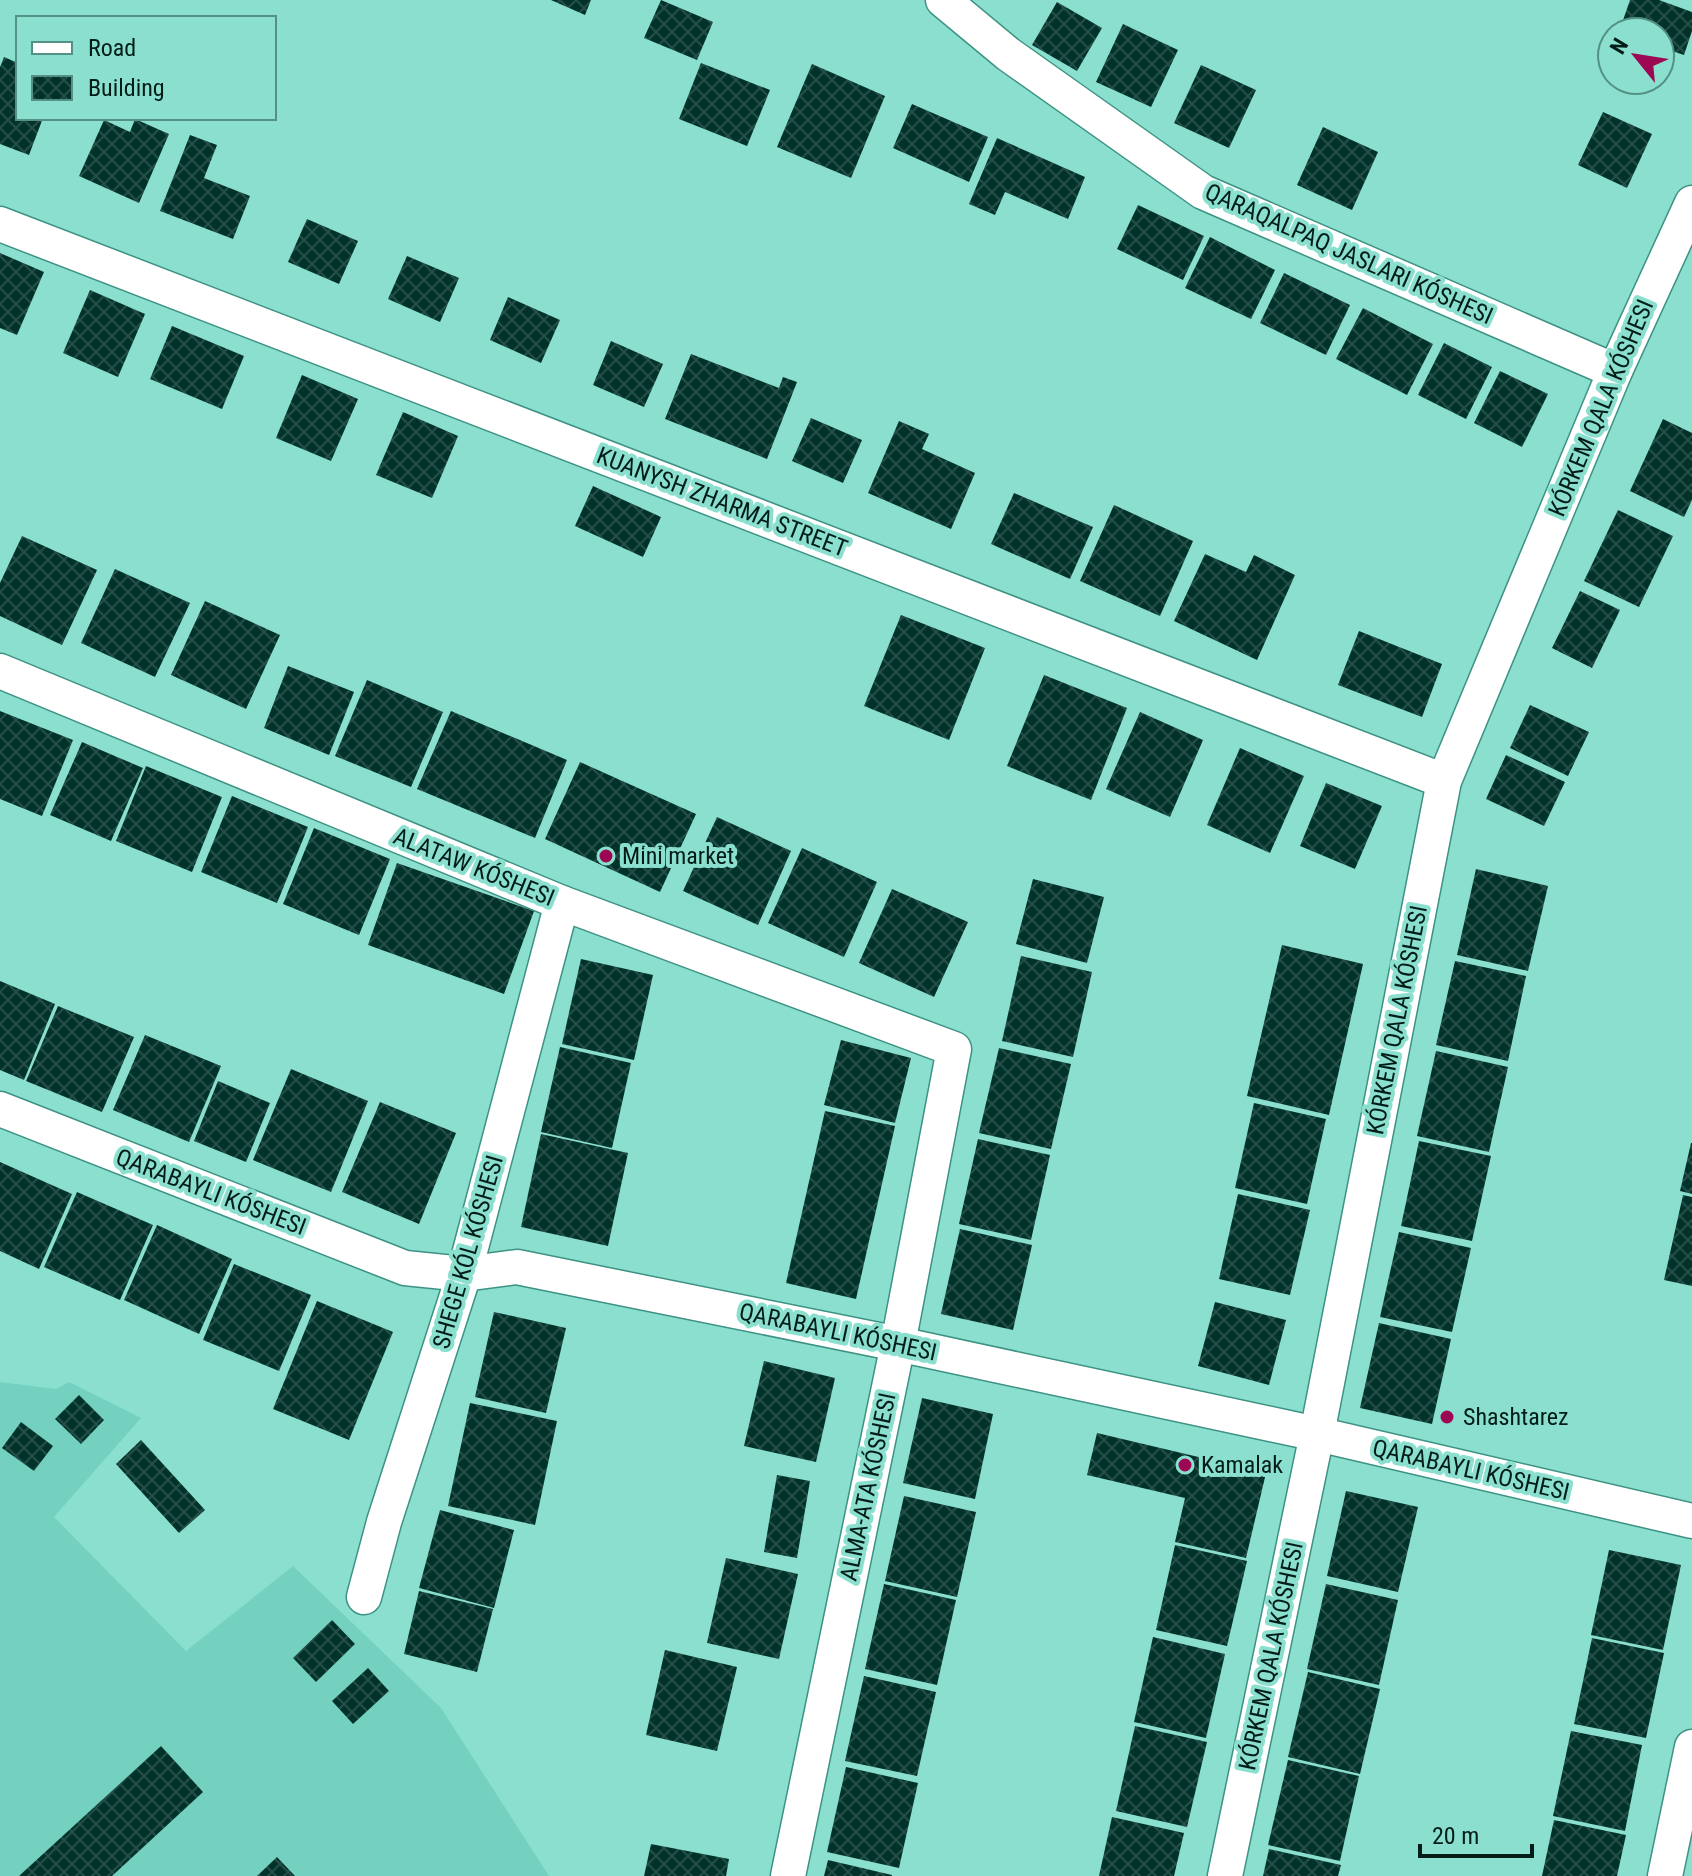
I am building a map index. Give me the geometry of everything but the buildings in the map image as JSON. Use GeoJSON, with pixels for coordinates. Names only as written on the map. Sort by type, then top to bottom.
{"type":"FeatureCollection","features":[{"type":"Feature","properties":{"kind":"street"},"geometry":{"type":"LineString","coordinates":[[943,0],[1008,54],[1203,192],[1615,371]]}},
{"type":"Feature","properties":{"kind":"street","name":"KÓRKEM QALA KÓSHESI"},"geometry":{"type":"LineString","coordinates":[[1225,1876],[1317,1434],[1444,781],[1615,371],[1692,203]]}},
{"type":"Feature","properties":{"kind":"street","name":"KUANYSH ZHARMA STREET"},"geometry":{"type":"LineString","coordinates":[[0,224],[1444,781]]}},
{"type":"Feature","properties":{"kind":"street","name":"ALATAW KÓSHESI"},"geometry":{"type":"LineString","coordinates":[[0,671],[562,903],[954,1049]]}},
{"type":"Feature","properties":{"kind":"street","name":"SHEGE KÓL KÓSHESI"},"geometry":{"type":"LineString","coordinates":[[364,1597],[384,1522],[464,1274],[562,903]]}},
{"type":"Feature","properties":{"kind":"street","name":"ALMA-ATA KÓSHESI"},"geometry":{"type":"LineString","coordinates":[[788,1876],[898,1344],[954,1049]]}},
{"type":"Feature","properties":{"kind":"street"},"geometry":{"type":"LineString","coordinates":[[0,1109],[405,1268],[464,1274],[517,1267],[898,1344],[1317,1434],[1692,1521]]}},
{"type":"Feature","properties":{"kind":"street"},"geometry":{"type":"LineString","coordinates":[[1665,1876],[1692,1747]]}},
{"type":"Feature","properties":{"kind":"shaded area"},"geometry":{"type":"Polygon","coordinates":[[[0,1382],[56,1389],[69,1382],[141,1418],[54,1517],[186,1651],[293,1566],[441,1708],[549,1876],[0,1876],[0,1382]]]}},
{"type":"Feature","properties":{"kind":"place","name":"Mini market"},"geometry":{"type":"Point","coordinates":[606,856]}},
{"type":"Feature","properties":{"kind":"place","name":"Shashtarez"},"geometry":{"type":"Point","coordinates":[1447,1417]}},
{"type":"Feature","properties":{"kind":"place","name":"Kamalak"},"geometry":{"type":"Point","coordinates":[1185,1465]}}]}
